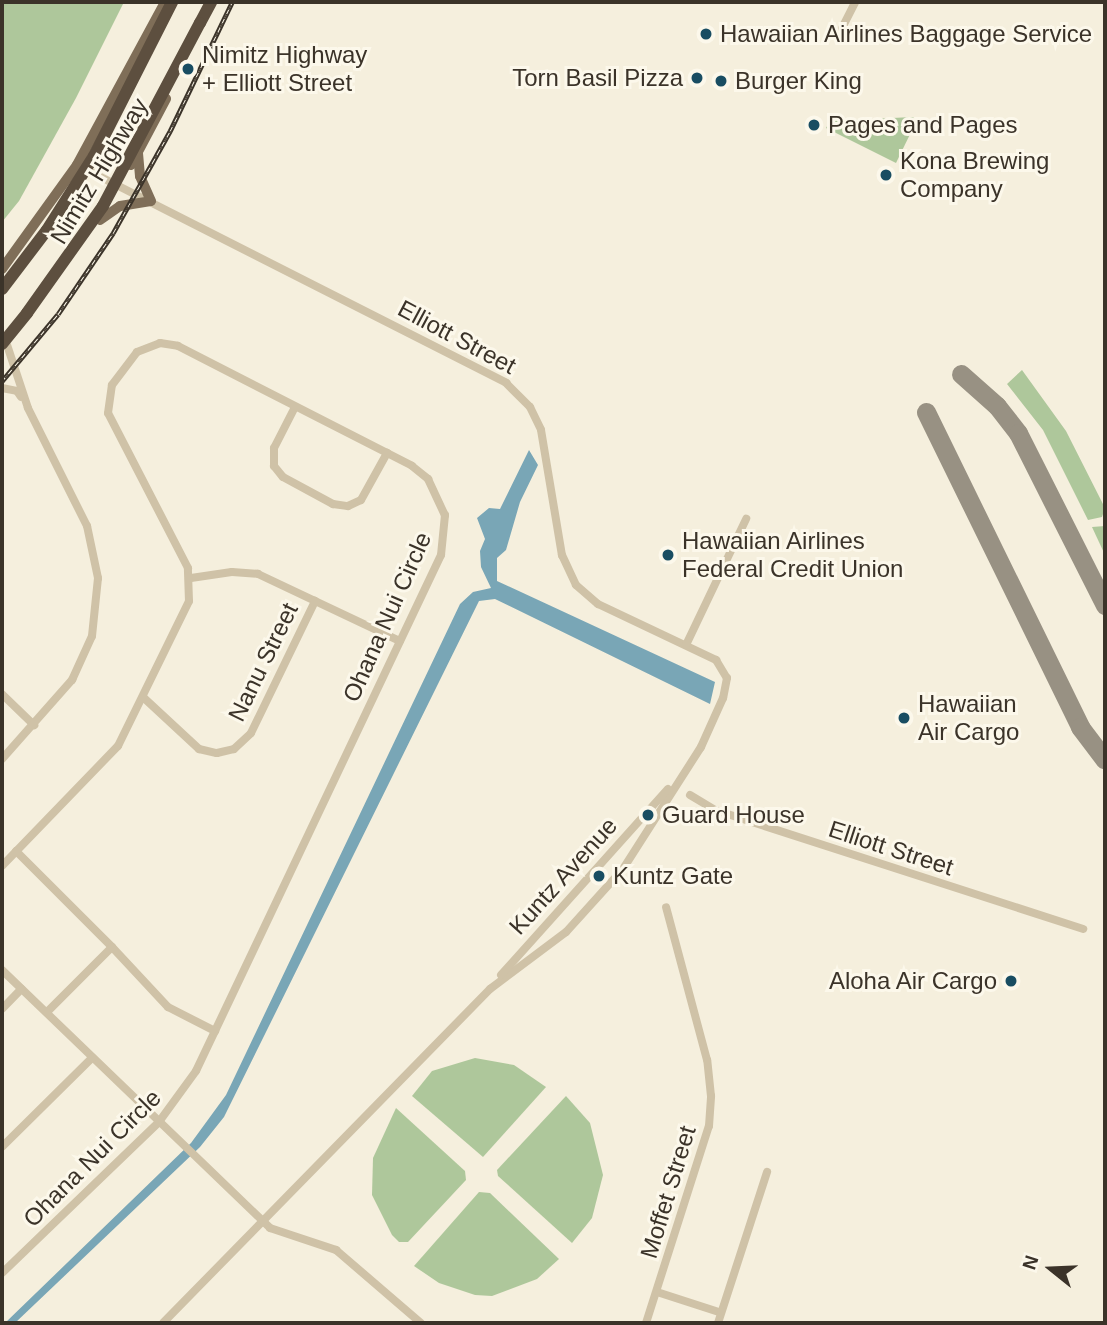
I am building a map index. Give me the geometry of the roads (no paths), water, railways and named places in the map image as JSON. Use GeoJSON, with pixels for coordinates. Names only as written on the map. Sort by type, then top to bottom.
{"type":"FeatureCollection","features":[{"type":"Feature","properties":{"kind":"highway"},"geometry":{"type":"LineString","coordinates":[[2,289],[47,230],[94,156],[172,2]]}},
{"type":"Feature","properties":{"kind":"highway"},"geometry":{"type":"LineString","coordinates":[[3,345],[108,197],[213,2]]}},
{"type":"Feature","properties":{"kind":"main road","name":"Nimitz Highway"},"geometry":{"type":"LineString","coordinates":[[2,269],[77,165],[165,2]]}},
{"type":"Feature","properties":{"kind":"main road","name":"Nimitz Highway"},"geometry":{"type":"LineString","coordinates":[[3,345],[100,220],[138,153],[213,2]]}},
{"type":"Feature","properties":{"kind":"main road"},"geometry":{"type":"LineString","coordinates":[[100,220],[120,206],[152,201],[140,176],[138,153]]}},
{"type":"Feature","properties":{"kind":"street"},"geometry":{"type":"LineString","coordinates":[[839,34],[855,2]]}},
{"type":"Feature","properties":{"kind":"street","name":"Elliott Street"},"geometry":{"type":"LineString","coordinates":[[77,165],[512,387],[541,429],[562,555],[576,585],[598,604],[720,662],[727,684],[704,740],[676,783]]}},
{"type":"Feature","properties":{"kind":"street","name":"Ohana Nui Circle"},"geometry":{"type":"LineString","coordinates":[[2,1273],[159,1122],[187,1088],[441,555],[446,525],[443,505],[428,479],[387,453],[166,343],[137,352],[112,385],[107,401],[109,418],[191,578]]}},
{"type":"Feature","properties":{"kind":"street"},"geometry":{"type":"LineString","coordinates":[[2,759],[57,701],[85,656],[98,604],[99,578],[87,526],[28,408],[3,345]]}},
{"type":"Feature","properties":{"kind":"street"},"geometry":{"type":"LineString","coordinates":[[2,388],[17,391],[28,408]]}},
{"type":"Feature","properties":{"kind":"street"},"geometry":{"type":"LineString","coordinates":[[295,407],[274,448],[274,466],[283,477],[333,504],[348,506],[361,500],[387,453]]}},
{"type":"Feature","properties":{"kind":"street"},"geometry":{"type":"LineString","coordinates":[[686,645],[746,519]]}},
{"type":"Feature","properties":{"kind":"street"},"geometry":{"type":"LineString","coordinates":[[2,866],[107,758],[127,732],[185,612],[191,578],[250,572],[400,641]]}},
{"type":"Feature","properties":{"kind":"street","name":"Nanu Street"},"geometry":{"type":"LineString","coordinates":[[144,698],[199,749],[216,753],[234,749],[251,733],[314,601]]}},
{"type":"Feature","properties":{"kind":"street"},"geometry":{"type":"LineString","coordinates":[[2,694],[34,725]]}},
{"type":"Feature","properties":{"kind":"street","name":"Kuntz Avenue"},"geometry":{"type":"LineString","coordinates":[[163,1323],[264,1223],[496,983],[676,783]]}},
{"type":"Feature","properties":{"kind":"street","name":"Kuntz Avenue"},"geometry":{"type":"LineString","coordinates":[[496,983],[566,932],[624,869],[676,783]]}},
{"type":"Feature","properties":{"kind":"street","name":"Elliott Street"},"geometry":{"type":"LineString","coordinates":[[690,795],[715,810],[1083,929]]}},
{"type":"Feature","properties":{"kind":"street"},"geometry":{"type":"LineString","coordinates":[[16,851],[168,1007],[215,1031]]}},
{"type":"Feature","properties":{"kind":"street","name":"Moffet Street"},"geometry":{"type":"LineString","coordinates":[[646,1323],[709,1126],[711,1096],[707,1060],[666,907]]}},
{"type":"Feature","properties":{"kind":"street"},"geometry":{"type":"LineString","coordinates":[[47,1012],[112,947]]}},
{"type":"Feature","properties":{"kind":"street"},"geometry":{"type":"LineString","coordinates":[[2,970],[264,1223],[282,1235],[315,1239],[336,1250],[421,1323]]}},
{"type":"Feature","properties":{"kind":"street"},"geometry":{"type":"LineString","coordinates":[[2,1009],[21,989]]}},
{"type":"Feature","properties":{"kind":"street"},"geometry":{"type":"LineString","coordinates":[[2,1147],[92,1058]]}},
{"type":"Feature","properties":{"kind":"street"},"geometry":{"type":"LineString","coordinates":[[718,1323],[719,1312],[766,1172]]}},
{"type":"Feature","properties":{"kind":"street"},"geometry":{"type":"LineString","coordinates":[[657,1292],[719,1312]]}},
{"type":"Feature","properties":{"kind":"water"},"geometry":{"type":"Polygon","coordinates":[[[529,450],[538,465],[520,502],[506,550],[497,558],[497,581],[715,682],[710,704],[495,599],[479,601],[224,1117],[200,1147],[15,1323],[5,1323],[191,1143],[226,1095],[460,604],[473,592],[491,588],[481,567],[480,551],[485,539],[477,518],[489,508],[500,509],[529,450]]]}},
{"type":"Feature","properties":{"kind":"railway"},"geometry":{"type":"LineString","coordinates":[[2,381],[58,314],[113,233],[170,131],[232,2]]}},
{"type":"Feature","properties":{"kind":"place","name":"Hawaiian Airlines Baggage Service"},"geometry":{"type":"Point","coordinates":[706,34]}},
{"type":"Feature","properties":{"kind":"place","name":"Nimitz Highway + Elliott Street"},"geometry":{"type":"Point","coordinates":[188,69]}},
{"type":"Feature","properties":{"kind":"place","name":"Torn Basil Pizza"},"geometry":{"type":"Point","coordinates":[697,78]}},
{"type":"Feature","properties":{"kind":"place","name":"Burger King"},"geometry":{"type":"Point","coordinates":[721,81]}},
{"type":"Feature","properties":{"kind":"place","name":"Pages and Pages"},"geometry":{"type":"Point","coordinates":[814,125]}},
{"type":"Feature","properties":{"kind":"place","name":"Kona Brewing Company"},"geometry":{"type":"Point","coordinates":[886,175]}},
{"type":"Feature","properties":{"kind":"place","name":"Hawaiian Airlines Federal Credit Union"},"geometry":{"type":"Point","coordinates":[668,555]}},
{"type":"Feature","properties":{"kind":"place","name":"Hawaiian Air Cargo"},"geometry":{"type":"Point","coordinates":[904,718]}},
{"type":"Feature","properties":{"kind":"place","name":"Guard House"},"geometry":{"type":"Point","coordinates":[648,815]}},
{"type":"Feature","properties":{"kind":"place","name":"Kuntz Gate"},"geometry":{"type":"Point","coordinates":[599,876]}},
{"type":"Feature","properties":{"kind":"place","name":"Aloha Air Cargo"},"geometry":{"type":"Point","coordinates":[1011,981]}}]}
